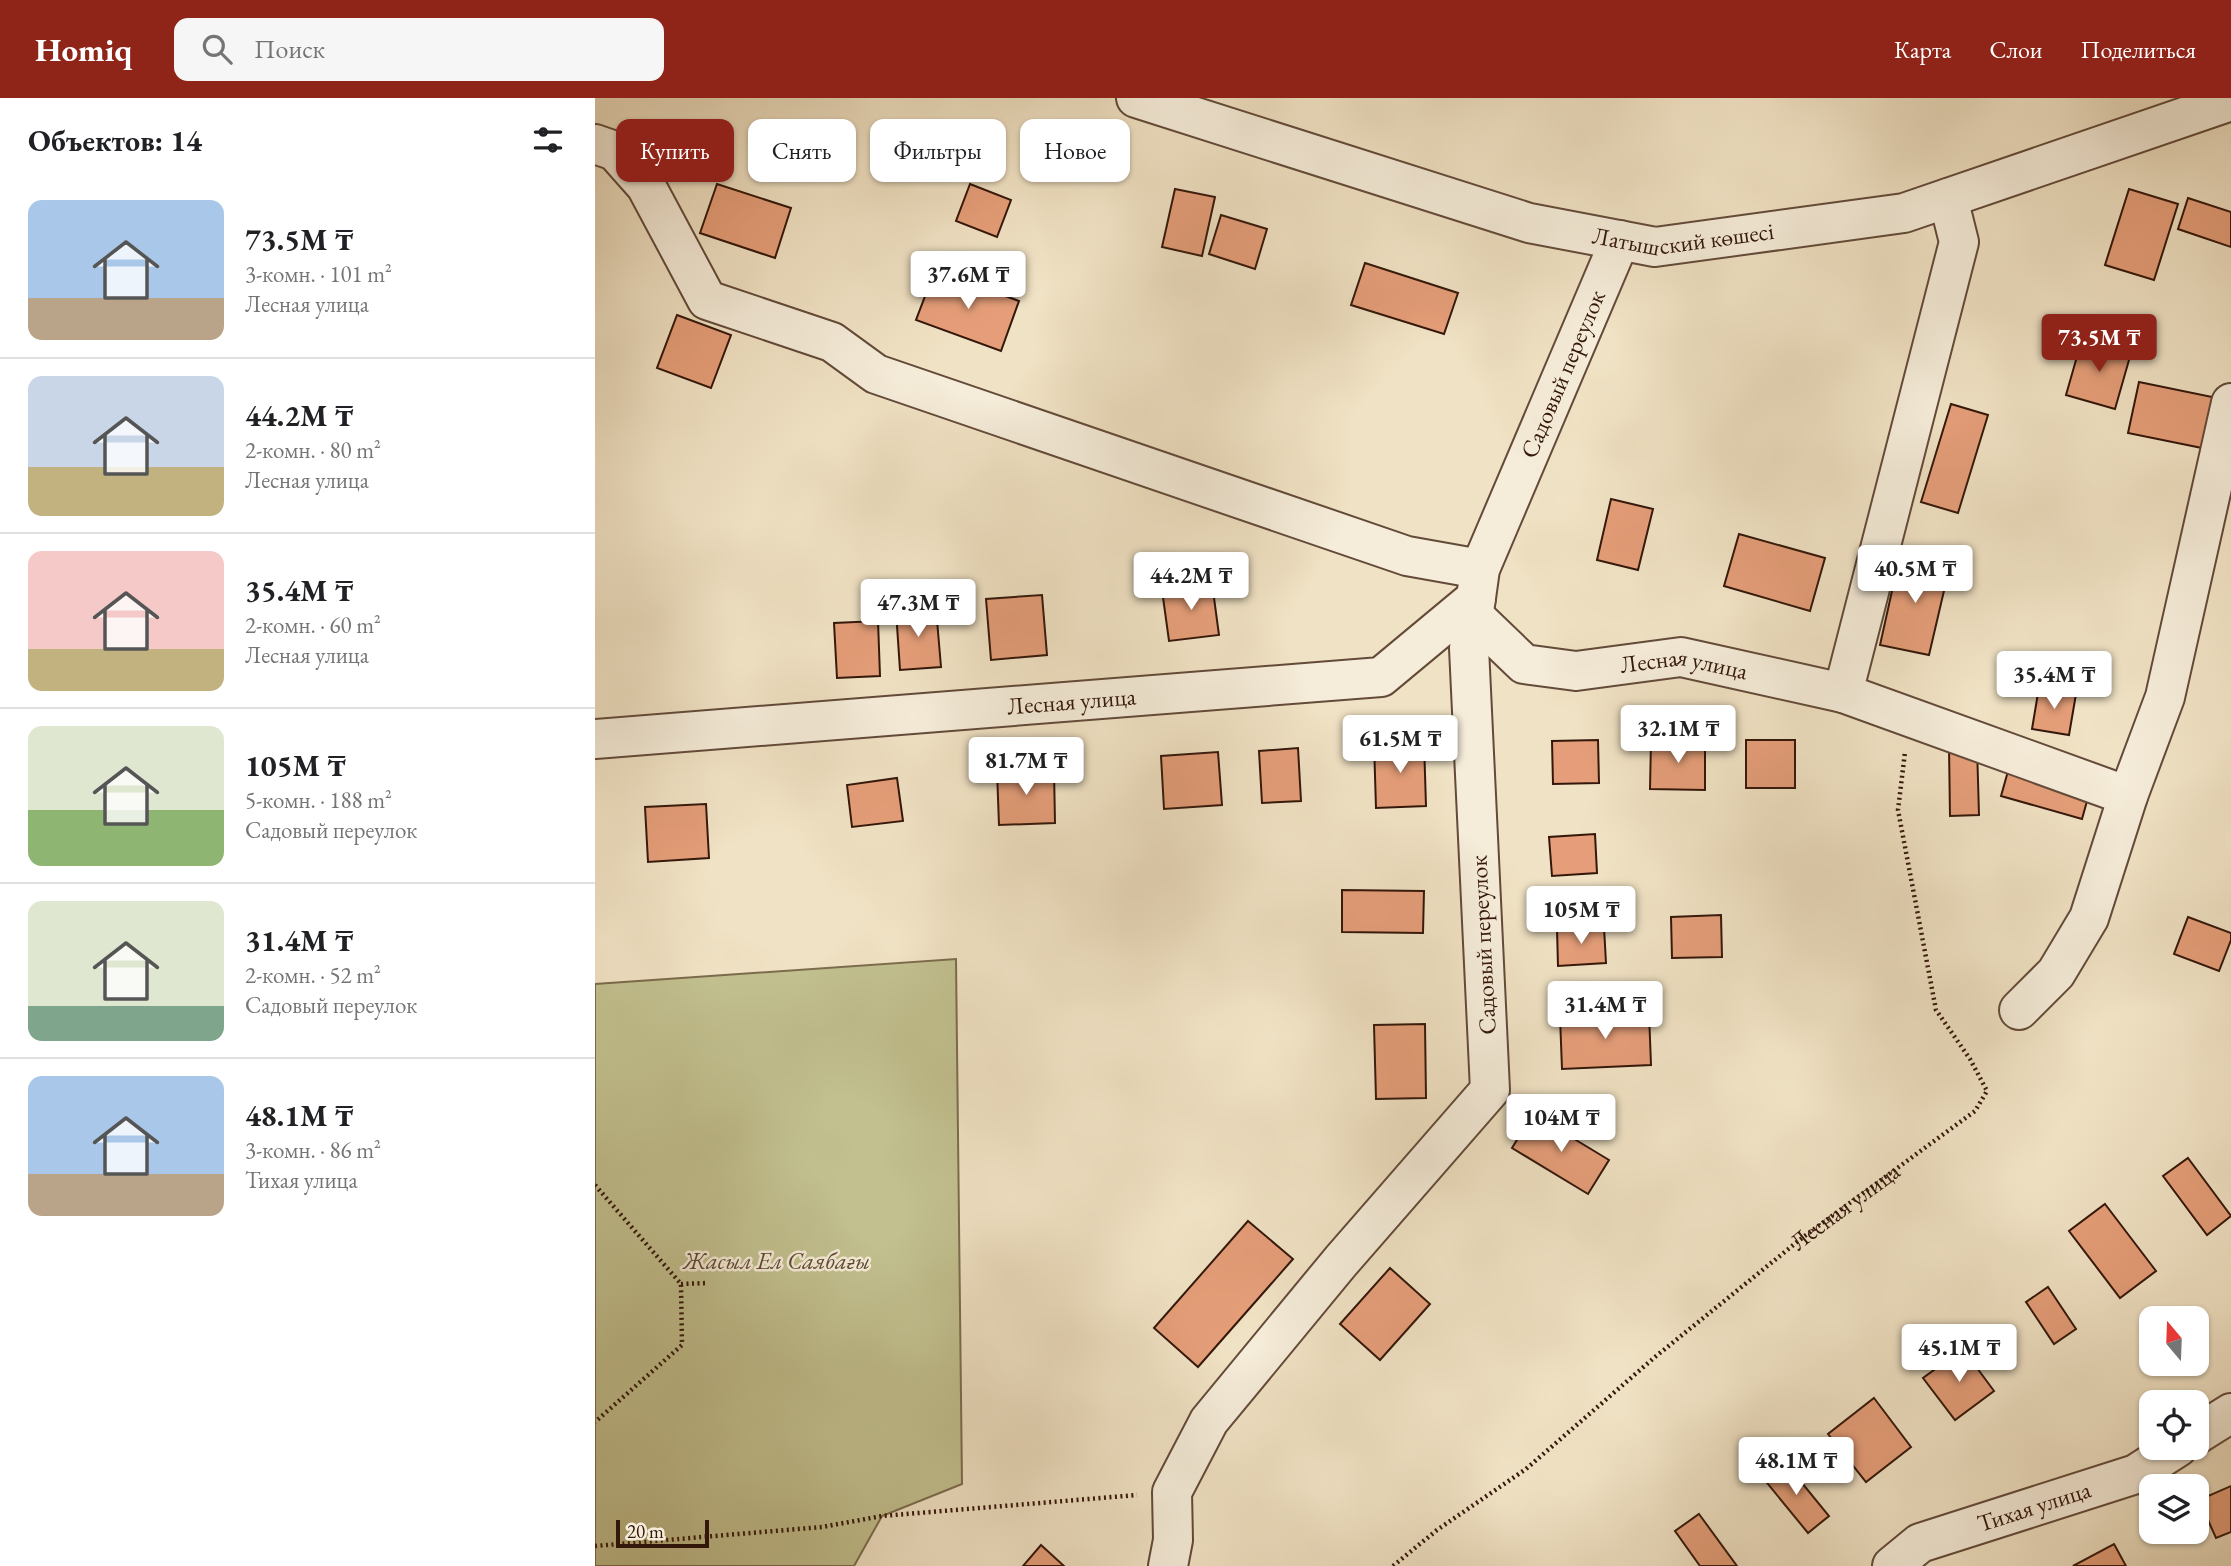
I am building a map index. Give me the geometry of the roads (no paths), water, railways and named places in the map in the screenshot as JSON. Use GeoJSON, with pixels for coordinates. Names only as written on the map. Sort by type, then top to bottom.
{"type":"FeatureCollection","features":[{"type":"Feature","properties":{"kind":"street","name":"Латышский көшесі"},"geometry":{"type":"LineString","coordinates":[[1144,99],[1529,223],[1655,247],[1904,213],[2231,102]]}},
{"type":"Feature","properties":{"kind":"street"},"geometry":{"type":"LineString","coordinates":[[595,144],[615,151],[646,186],[707,300],[832,342],[876,374],[1407,556],[1476,594]]}},
{"type":"Feature","properties":{"kind":"street"},"geometry":{"type":"LineString","coordinates":[[1843,693],[1959,242],[1948,198]]}},
{"type":"Feature","properties":{"kind":"street","name":"Садовый переулок"},"geometry":{"type":"LineString","coordinates":[[1168,1566],[1173,1540],[1172,1492],[1209,1421],[1341,1261],[1490,1090],[1469,648],[1476,594],[1621,240]]}},
{"type":"Feature","properties":{"kind":"street"},"geometry":{"type":"LineString","coordinates":[[2019,1010],[2056,973],[2089,918],[2128,796],[2165,697],[2231,403]]}},
{"type":"Feature","properties":{"kind":"street","name":"Лесная улица"},"geometry":{"type":"LineString","coordinates":[[595,739],[1381,677],[1476,594],[1524,664],[1576,671],[1681,657],[1843,693],[2128,796]]}},
{"type":"Feature","properties":{"kind":"street"},"geometry":{"type":"LineString","coordinates":[[2209,1427],[2231,1413]]}},
{"type":"Feature","properties":{"kind":"street","name":"Тихая улица"},"geometry":{"type":"LineString","coordinates":[[1892,1566],[1920,1543],[2136,1474],[2158,1460]]}},
{"type":"Feature","properties":{"kind":"park label","name":"Жасыл Ел Саябағы"},"geometry":{"type":"Point","coordinates":[777,1261]}}]}
